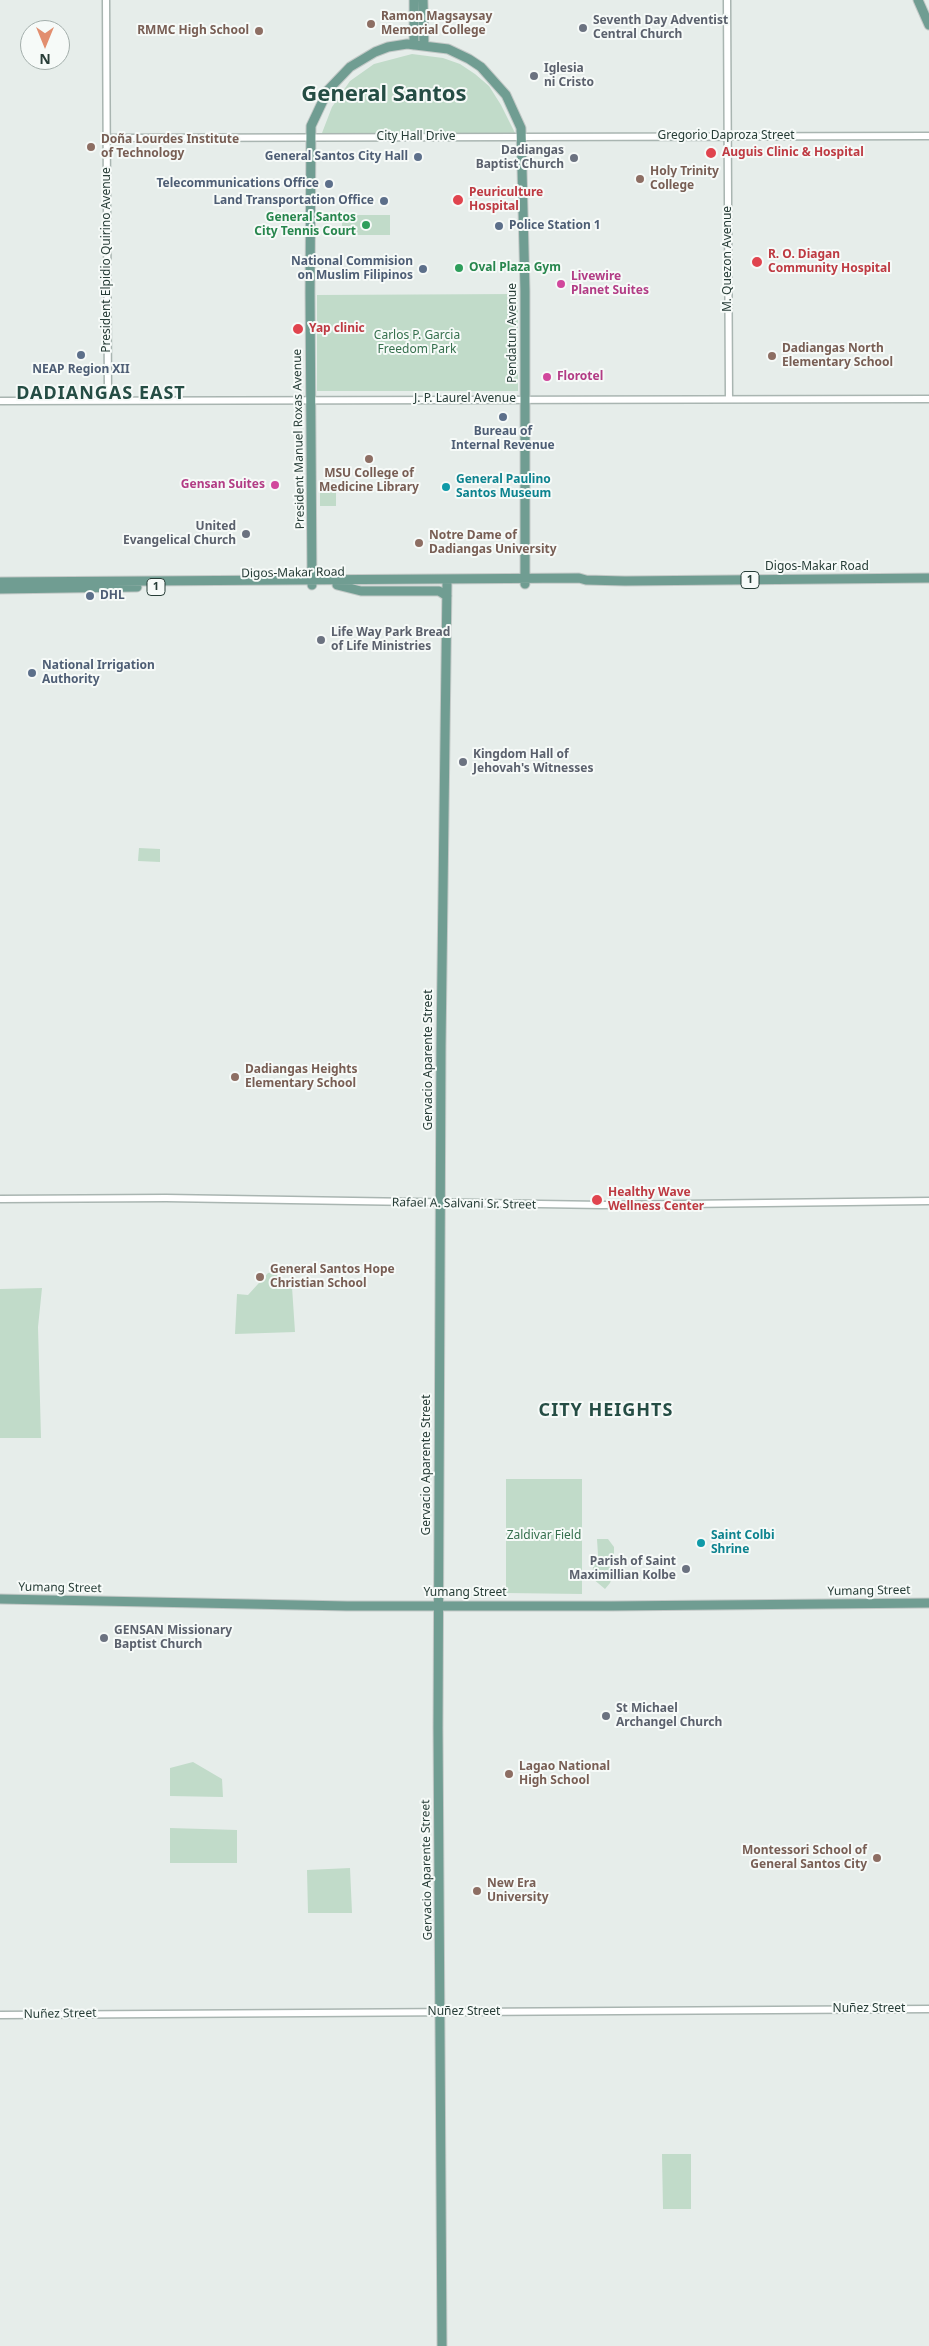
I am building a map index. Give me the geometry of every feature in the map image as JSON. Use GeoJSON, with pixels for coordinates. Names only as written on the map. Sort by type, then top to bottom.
{"type":"FeatureCollection","features":[{"type":"Feature","properties":{"kind":"main road"},"geometry":{"type":"LineString","coordinates":[[414,0],[414,45]]}},
{"type":"Feature","properties":{"kind":"main road"},"geometry":{"type":"LineString","coordinates":[[423,0],[424,45]]}},
{"type":"Feature","properties":{"kind":"main road"},"geometry":{"type":"LineString","coordinates":[[918,0],[929,24]]}},
{"type":"Feature","properties":{"kind":"main road","name":"President Manuel Roxas Avenue"},"geometry":{"type":"LineString","coordinates":[[312,582],[311,126],[319,104],[338,77],[350,67],[374,52],[388,47],[424,45]]}},
{"type":"Feature","properties":{"kind":"main road","name":"Pendatun Avenue"},"geometry":{"type":"LineString","coordinates":[[424,45],[454,51],[481,66],[506,95],[518,119],[522,136],[526,399],[525,581]]}},
{"type":"Feature","properties":{"kind":"main road"},"geometry":{"type":"LineString","coordinates":[[508,578],[525,563],[545,578]]}},
{"type":"Feature","properties":{"kind":"main road"},"geometry":{"type":"LineString","coordinates":[[294,580],[312,566],[335,582],[361,591],[440,591],[447,596]]}},
{"type":"Feature","properties":{"kind":"main road","name":"Digos-Makar Road"},"geometry":{"type":"LineString","coordinates":[[335,582],[508,578],[525,581],[545,578],[578,578],[586,580],[929,578]]}},
{"type":"Feature","properties":{"kind":"main road","name":"Digos-Makar Road"},"geometry":{"type":"LineString","coordinates":[[0,582],[294,580],[312,582]]}},
{"type":"Feature","properties":{"kind":"main road","name":"Digos-Makar Road"},"geometry":{"type":"LineString","coordinates":[[0,589],[312,582],[447,584],[525,581],[578,584],[586,580]]}},
{"type":"Feature","properties":{"kind":"main road","name":"Gervacio Aparente Street"},"geometry":{"type":"LineString","coordinates":[[442,2346],[439,1605],[440,1204],[447,584]]}},
{"type":"Feature","properties":{"kind":"main road","name":"Yumang Street"},"geometry":{"type":"LineString","coordinates":[[0,1599],[318,1606],[929,1603]]}},
{"type":"Feature","properties":{"kind":"street","name":"President Elpidio Quirino Avenue"},"geometry":{"type":"LineString","coordinates":[[106,0],[108,401]]}},
{"type":"Feature","properties":{"kind":"street","name":"M. Quezon Avenue"},"geometry":{"type":"LineString","coordinates":[[727,0],[729,399]]}},
{"type":"Feature","properties":{"kind":"street","name":"City Hall Drive"},"geometry":{"type":"LineString","coordinates":[[106,138],[522,136]]}},
{"type":"Feature","properties":{"kind":"street","name":"Gregorio Daproza Street"},"geometry":{"type":"LineString","coordinates":[[522,136],[929,136]]}},
{"type":"Feature","properties":{"kind":"street","name":"J. P. Laurel Avenue"},"geometry":{"type":"LineString","coordinates":[[0,401],[929,399]]}},
{"type":"Feature","properties":{"kind":"street","name":"Rafael A. Salvani Sr. Street"},"geometry":{"type":"LineString","coordinates":[[0,1199],[166,1198],[440,1204],[612,1205],[929,1201]]}},
{"type":"Feature","properties":{"kind":"street","name":"Nuñez Street"},"geometry":{"type":"LineString","coordinates":[[0,2015],[929,2009]]}},
{"type":"Feature","properties":{"kind":"green space"},"geometry":{"type":"Polygon","coordinates":[[[412,54],[443,58],[460,64],[475,74],[489,86],[515,133],[322,133],[332,107],[350,81],[374,64],[412,54]]]}},
{"type":"Feature","properties":{"kind":"green space","name":"General Santos City Tennis Court"},"geometry":{"type":"Polygon","coordinates":[[[342,215],[390,215],[390,235],[342,235],[342,215]]]}},
{"type":"Feature","properties":{"kind":"green space","name":"Carlos P. Garcia Freedom Park"},"geometry":{"type":"Polygon","coordinates":[[[516,294],[518,296],[518,391],[317,391],[317,295],[516,294]]]}},
{"type":"Feature","properties":{"kind":"green space"},"geometry":{"type":"Polygon","coordinates":[[[320,485],[336,485],[336,506],[320,506],[320,485]]]}},
{"type":"Feature","properties":{"kind":"green space"},"geometry":{"type":"Polygon","coordinates":[[[139,848],[160,849],[160,862],[138,861],[139,848]]]}},
{"type":"Feature","properties":{"kind":"green space"},"geometry":{"type":"Polygon","coordinates":[[[274,1272],[292,1287],[295,1332],[235,1334],[237,1294],[248,1295],[268,1273],[274,1272]]]}},
{"type":"Feature","properties":{"kind":"green space"},"geometry":{"type":"Polygon","coordinates":[[[42,1288],[38,1327],[41,1438],[0,1438],[0,1289],[42,1288]]]}},
{"type":"Feature","properties":{"kind":"green space","name":"Zaldivar Field"},"geometry":{"type":"Polygon","coordinates":[[[506,1479],[582,1479],[582,1594],[506,1593],[506,1479]]]}},
{"type":"Feature","properties":{"kind":"green space"},"geometry":{"type":"Polygon","coordinates":[[[597,1539],[608,1539],[614,1547],[614,1572],[610,1583],[605,1589],[592,1578],[593,1567],[598,1555],[597,1539]]]}},
{"type":"Feature","properties":{"kind":"green space"},"geometry":{"type":"Polygon","coordinates":[[[193,1762],[222,1779],[223,1797],[170,1796],[170,1768],[193,1762]]]}},
{"type":"Feature","properties":{"kind":"green space"},"geometry":{"type":"Polygon","coordinates":[[[170,1828],[237,1830],[237,1863],[170,1863],[170,1828]]]}},
{"type":"Feature","properties":{"kind":"green space"},"geometry":{"type":"Polygon","coordinates":[[[350,1868],[352,1913],[308,1913],[307,1870],[350,1868]]]}},
{"type":"Feature","properties":{"kind":"green space"},"geometry":{"type":"Polygon","coordinates":[[[662,2154],[691,2154],[691,2209],[663,2209],[662,2154]]]}},
{"type":"Feature","properties":{"kind":"place","name":"Ramon Magsaysay Memorial College"},"geometry":{"type":"Point","coordinates":[371,24]}},
{"type":"Feature","properties":{"kind":"place","name":"Seventh Day Adventist Central Church"},"geometry":{"type":"Point","coordinates":[583,28]}},
{"type":"Feature","properties":{"kind":"place","name":"RMMC High School"},"geometry":{"type":"Point","coordinates":[259,31]}},
{"type":"Feature","properties":{"kind":"place","name":"Iglesia ni Cristo"},"geometry":{"type":"Point","coordinates":[534,76]}},
{"type":"Feature","properties":{"kind":"place","name":"Doña Lourdes Institute of Technology"},"geometry":{"type":"Point","coordinates":[91,147]}},
{"type":"Feature","properties":{"kind":"place","name":"Auguis Clinic & Hospital"},"geometry":{"type":"Point","coordinates":[711,153]}},
{"type":"Feature","properties":{"kind":"place","name":"General Santos City Hall"},"geometry":{"type":"Point","coordinates":[418,157]}},
{"type":"Feature","properties":{"kind":"place","name":"Dadiangas Baptist Church"},"geometry":{"type":"Point","coordinates":[574,158]}},
{"type":"Feature","properties":{"kind":"place","name":"Holy Trinity College"},"geometry":{"type":"Point","coordinates":[640,179]}},
{"type":"Feature","properties":{"kind":"place","name":"Telecommunications Office"},"geometry":{"type":"Point","coordinates":[329,184]}},
{"type":"Feature","properties":{"kind":"place","name":"Peuriculture Hospital"},"geometry":{"type":"Point","coordinates":[458,200]}},
{"type":"Feature","properties":{"kind":"place","name":"Land Transportation Office"},"geometry":{"type":"Point","coordinates":[384,201]}},
{"type":"Feature","properties":{"kind":"place","name":"General Santos City Tennis Court"},"geometry":{"type":"Point","coordinates":[366,225]}},
{"type":"Feature","properties":{"kind":"place","name":"Police Station 1"},"geometry":{"type":"Point","coordinates":[499,226]}},
{"type":"Feature","properties":{"kind":"place","name":"R. O. Diagan Community Hospital"},"geometry":{"type":"Point","coordinates":[757,262]}},
{"type":"Feature","properties":{"kind":"place","name":"Oval Plaza Gym"},"geometry":{"type":"Point","coordinates":[459,268]}},
{"type":"Feature","properties":{"kind":"place","name":"National Commision on Muslim Filipinos"},"geometry":{"type":"Point","coordinates":[423,269]}},
{"type":"Feature","properties":{"kind":"place","name":"Livewire Planet Suites"},"geometry":{"type":"Point","coordinates":[561,284]}},
{"type":"Feature","properties":{"kind":"place","name":"Yap clinic"},"geometry":{"type":"Point","coordinates":[298,329]}},
{"type":"Feature","properties":{"kind":"place","name":"NEAP Region XII"},"geometry":{"type":"Point","coordinates":[81,355]}},
{"type":"Feature","properties":{"kind":"place","name":"Dadiangas North Elementary School"},"geometry":{"type":"Point","coordinates":[772,356]}},
{"type":"Feature","properties":{"kind":"place","name":"Florotel"},"geometry":{"type":"Point","coordinates":[547,377]}},
{"type":"Feature","properties":{"kind":"place","name":"Bureau of Internal Revenue"},"geometry":{"type":"Point","coordinates":[503,417]}},
{"type":"Feature","properties":{"kind":"place","name":"MSU College of Medicine Library"},"geometry":{"type":"Point","coordinates":[369,459]}},
{"type":"Feature","properties":{"kind":"place","name":"Gensan Suites"},"geometry":{"type":"Point","coordinates":[275,485]}},
{"type":"Feature","properties":{"kind":"place","name":"General Paulino Santos Museum"},"geometry":{"type":"Point","coordinates":[446,487]}},
{"type":"Feature","properties":{"kind":"place","name":"United Evangelical Church"},"geometry":{"type":"Point","coordinates":[246,534]}},
{"type":"Feature","properties":{"kind":"place","name":"Notre Dame of Dadiangas University"},"geometry":{"type":"Point","coordinates":[419,543]}},
{"type":"Feature","properties":{"kind":"place","name":"DHL"},"geometry":{"type":"Point","coordinates":[90,596]}},
{"type":"Feature","properties":{"kind":"place","name":"Life Way Park Bread of Life Ministries"},"geometry":{"type":"Point","coordinates":[321,640]}},
{"type":"Feature","properties":{"kind":"place","name":"National Irrigation Authority"},"geometry":{"type":"Point","coordinates":[32,673]}},
{"type":"Feature","properties":{"kind":"place","name":"Kingdom Hall of Jehovah's Witnesses"},"geometry":{"type":"Point","coordinates":[463,762]}},
{"type":"Feature","properties":{"kind":"place","name":"Dadiangas Heights Elementary School"},"geometry":{"type":"Point","coordinates":[235,1077]}},
{"type":"Feature","properties":{"kind":"place","name":"Healthy Wave Wellness Center"},"geometry":{"type":"Point","coordinates":[597,1200]}},
{"type":"Feature","properties":{"kind":"place","name":"General Santos Hope Christian School"},"geometry":{"type":"Point","coordinates":[260,1277]}},
{"type":"Feature","properties":{"kind":"place","name":"Saint Colbi Shrine"},"geometry":{"type":"Point","coordinates":[701,1543]}},
{"type":"Feature","properties":{"kind":"place","name":"Parish of Saint Maximillian Kolbe"},"geometry":{"type":"Point","coordinates":[686,1569]}},
{"type":"Feature","properties":{"kind":"place","name":"GENSAN Missionary Baptist Church"},"geometry":{"type":"Point","coordinates":[104,1638]}},
{"type":"Feature","properties":{"kind":"place","name":"St Michael Archangel Church"},"geometry":{"type":"Point","coordinates":[606,1716]}},
{"type":"Feature","properties":{"kind":"place","name":"Lagao National High School"},"geometry":{"type":"Point","coordinates":[509,1774]}},
{"type":"Feature","properties":{"kind":"place","name":"Montessori School of General Santos City"},"geometry":{"type":"Point","coordinates":[877,1858]}},
{"type":"Feature","properties":{"kind":"place","name":"New Era University"},"geometry":{"type":"Point","coordinates":[477,1891]}},
{"type":"Feature","properties":{"kind":"district","name":"General Santos"},"geometry":{"type":"Point","coordinates":[384,95]}},
{"type":"Feature","properties":{"kind":"district","name":"DADIANGAS EAST"},"geometry":{"type":"Point","coordinates":[101,394]}},
{"type":"Feature","properties":{"kind":"district","name":"CITY HEIGHTS"},"geometry":{"type":"Point","coordinates":[606,1411]}}]}
